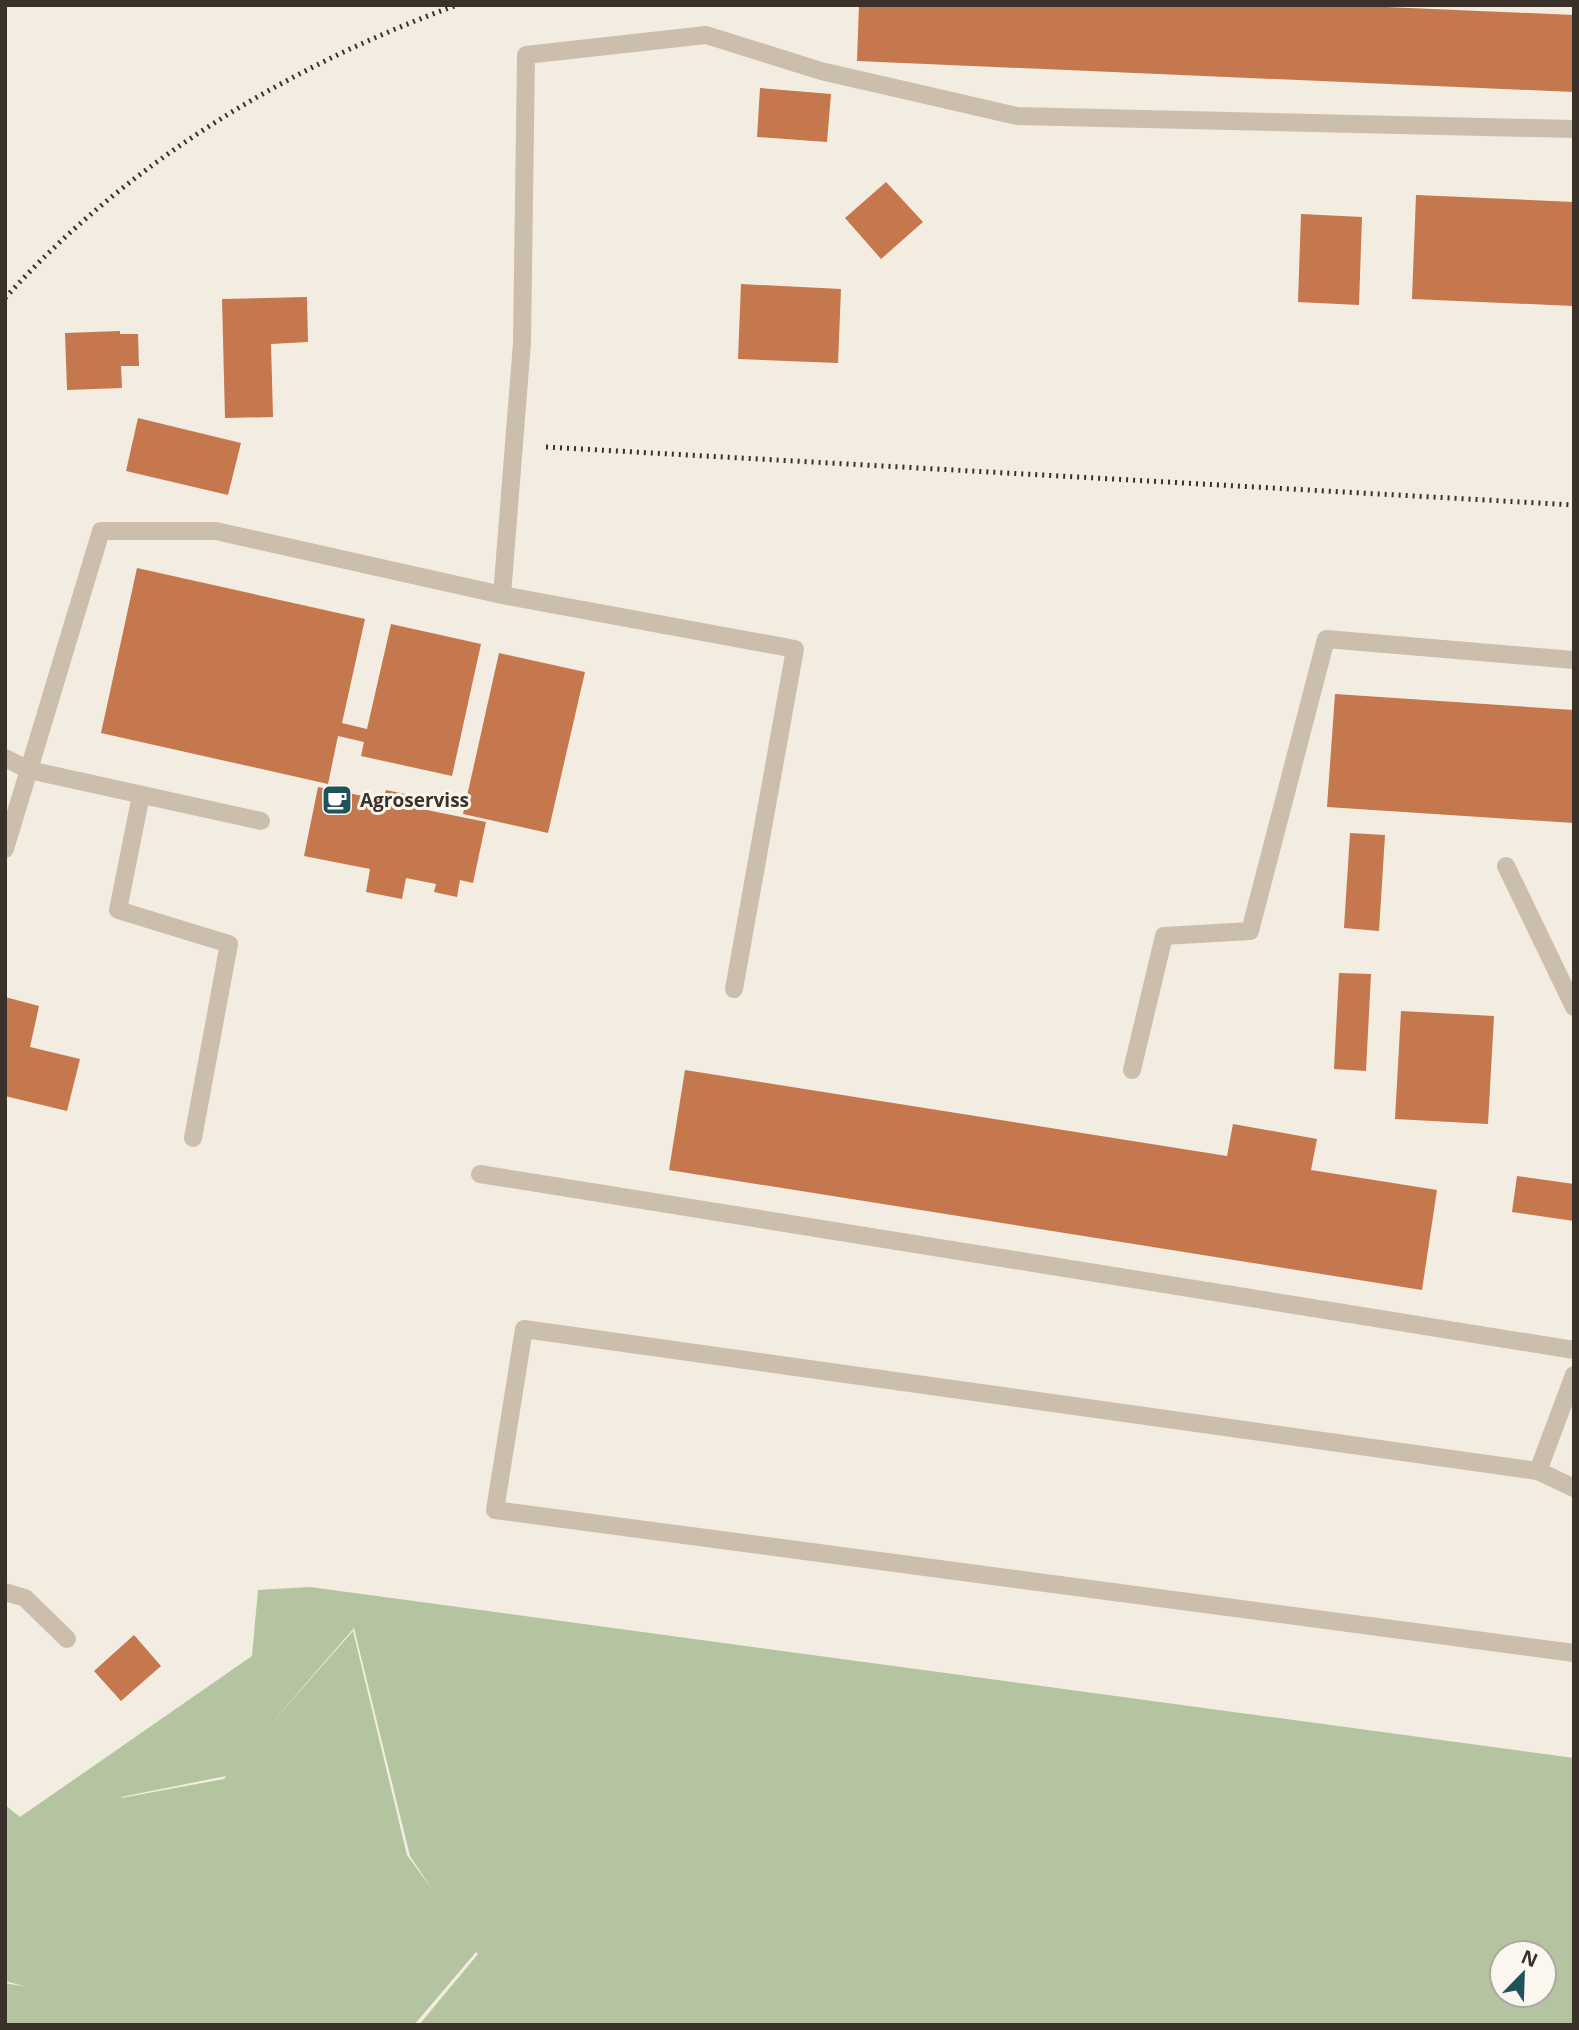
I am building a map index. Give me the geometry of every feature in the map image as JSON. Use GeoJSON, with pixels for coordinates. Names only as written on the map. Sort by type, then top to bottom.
{"type":"FeatureCollection","features":[{"type":"Feature","properties":{"kind":"street"},"geometry":{"type":"LineString","coordinates":[[502,595],[522,343],[526,55],[706,35],[821,71],[1017,116],[1574,129]]}},
{"type":"Feature","properties":{"kind":"street"},"geometry":{"type":"LineString","coordinates":[[5,849],[101,531],[216,531],[502,595],[794,649],[734,989]]}},
{"type":"Feature","properties":{"kind":"street"},"geometry":{"type":"LineString","coordinates":[[1132,1070],[1164,936],[1250,931],[1326,639],[1574,660]]}},
{"type":"Feature","properties":{"kind":"street"},"geometry":{"type":"LineString","coordinates":[[5,758],[29,770],[261,821]]}},
{"type":"Feature","properties":{"kind":"street"},"geometry":{"type":"LineString","coordinates":[[141,795],[118,910],[229,944],[193,1138]]}},
{"type":"Feature","properties":{"kind":"street"},"geometry":{"type":"LineString","coordinates":[[1506,866],[1574,1007]]}},
{"type":"Feature","properties":{"kind":"street"},"geometry":{"type":"LineString","coordinates":[[480,1174],[1574,1350]]}},
{"type":"Feature","properties":{"kind":"street"},"geometry":{"type":"LineString","coordinates":[[1574,1488],[1538,1471],[524,1329],[495,1510],[1574,1653]]}},
{"type":"Feature","properties":{"kind":"street"},"geometry":{"type":"LineString","coordinates":[[1538,1471],[1574,1375]]}},
{"type":"Feature","properties":{"kind":"street"},"geometry":{"type":"LineString","coordinates":[[5,1592],[25,1598],[68,1639]]}},
{"type":"Feature","properties":{"kind":"green space"},"geometry":{"type":"Polygon","coordinates":[[[310,1587],[1574,1758],[1574,2025],[419,2025],[478,1954],[476,1952],[414,2025],[5,2025],[5,1983],[27,1987],[5,1981],[5,1805],[20,1817],[252,1656],[258,1590],[310,1587]],[[354,1628],[261,1735],[353,1631],[407,1855],[434,1892],[410,1856],[354,1628]],[[226,1776],[121,1797],[121,1798],[224,1779],[226,1776]]]}},
{"type":"Feature","properties":{"kind":"building"},"geometry":{"type":"Polygon","coordinates":[[[859,5],[1340,5],[1574,15],[1574,92],[857,61],[859,5]]]}},
{"type":"Feature","properties":{"kind":"building"},"geometry":{"type":"Polygon","coordinates":[[[760,88],[831,94],[827,142],[757,137],[760,88]]]}},
{"type":"Feature","properties":{"kind":"building"},"geometry":{"type":"Polygon","coordinates":[[[886,182],[923,222],[881,259],[845,218],[886,182]]]}},
{"type":"Feature","properties":{"kind":"building"},"geometry":{"type":"Polygon","coordinates":[[[1416,195],[1574,202],[1574,306],[1412,299],[1416,195]]]}},
{"type":"Feature","properties":{"kind":"building"},"geometry":{"type":"Polygon","coordinates":[[[1301,214],[1362,217],[1359,305],[1298,302],[1301,214]]]}},
{"type":"Feature","properties":{"kind":"building"},"geometry":{"type":"Polygon","coordinates":[[[741,284],[841,289],[838,363],[738,359],[741,284]]]}},
{"type":"Feature","properties":{"kind":"building"},"geometry":{"type":"Polygon","coordinates":[[[307,297],[308,342],[271,344],[273,417],[225,418],[222,299],[307,297]]]}},
{"type":"Feature","properties":{"kind":"building"},"geometry":{"type":"Polygon","coordinates":[[[120,331],[120,334],[138,334],[139,366],[121,366],[122,388],[67,390],[65,333],[120,331]]]}},
{"type":"Feature","properties":{"kind":"building"},"geometry":{"type":"Polygon","coordinates":[[[138,418],[241,443],[228,495],[126,471],[138,418]]]}},
{"type":"Feature","properties":{"kind":"building"},"geometry":{"type":"Polygon","coordinates":[[[137,568],[365,619],[342,723],[367,729],[391,624],[481,644],[452,776],[361,756],[364,742],[338,736],[328,784],[101,733],[137,568]]]}},
{"type":"Feature","properties":{"kind":"building"},"geometry":{"type":"Polygon","coordinates":[[[499,653],[585,672],[548,833],[463,814],[499,653]]]}},
{"type":"Feature","properties":{"kind":"building"},"geometry":{"type":"Polygon","coordinates":[[[1335,694],[1574,710],[1574,823],[1327,807],[1335,694]]]}},
{"type":"Feature","properties":{"kind":"building"},"geometry":{"type":"Polygon","coordinates":[[[318,787],[383,800],[386,790],[424,798],[422,809],[486,822],[473,883],[460,880],[457,897],[434,892],[436,884],[406,878],[402,899],[366,892],[370,869],[304,856],[318,787]]]}},
{"type":"Feature","properties":{"kind":"building"},"geometry":{"type":"Polygon","coordinates":[[[1350,833],[1385,835],[1379,931],[1344,928],[1350,833]]]}},
{"type":"Feature","properties":{"kind":"building"},"geometry":{"type":"Polygon","coordinates":[[[1339,973],[1371,974],[1366,1071],[1334,1069],[1339,973]]]}},
{"type":"Feature","properties":{"kind":"building"},"geometry":{"type":"Polygon","coordinates":[[[5,997],[39,1006],[30,1047],[80,1059],[67,1111],[5,1096],[5,997]]]}},
{"type":"Feature","properties":{"kind":"building"},"geometry":{"type":"Polygon","coordinates":[[[1401,1011],[1494,1016],[1488,1124],[1395,1119],[1401,1011]]]}},
{"type":"Feature","properties":{"kind":"building"},"geometry":{"type":"Polygon","coordinates":[[[685,1070],[1227,1156],[1233,1124],[1317,1139],[1311,1170],[1437,1190],[1422,1290],[669,1170],[685,1070]]]}},
{"type":"Feature","properties":{"kind":"building"},"geometry":{"type":"Polygon","coordinates":[[[1517,1176],[1574,1184],[1574,1221],[1512,1212],[1517,1176]]]}},
{"type":"Feature","properties":{"kind":"building"},"geometry":{"type":"Polygon","coordinates":[[[134,1635],[161,1666],[121,1701],[94,1671],[134,1635]]]}},
{"type":"Feature","properties":{"kind":"railway"},"geometry":{"type":"LineString","coordinates":[[5,298],[53,249],[103,204],[157,162],[213,124],[271,89],[332,58],[457,5]]}},
{"type":"Feature","properties":{"kind":"railway"},"geometry":{"type":"LineString","coordinates":[[546,447],[1574,505]]}},
{"type":"Feature","properties":{"kind":"place","name":"Agroserviss"},"geometry":{"type":"Point","coordinates":[337,800]}}]}
